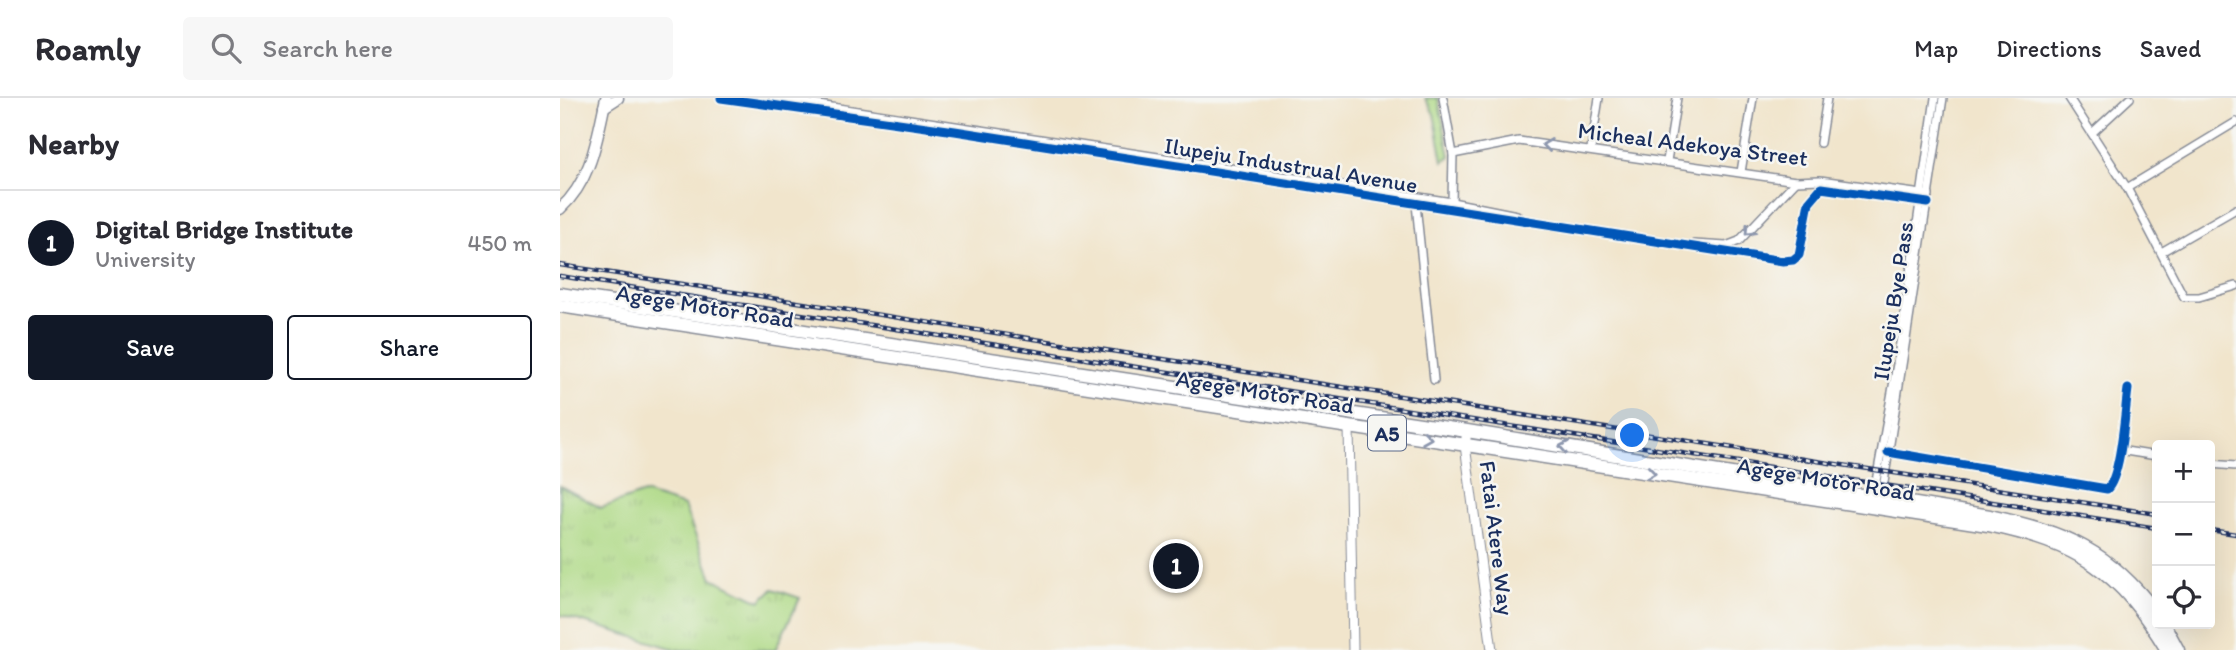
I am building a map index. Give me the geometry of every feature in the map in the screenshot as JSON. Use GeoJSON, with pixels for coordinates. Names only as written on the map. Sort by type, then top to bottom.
{"type":"FeatureCollection","features":[{"type":"Feature","properties":{"kind":"highway","name":"Agege Motor Road"},"geometry":{"type":"LineString","coordinates":[[560,294],[713,323],[1349,427],[1466,438]]}},
{"type":"Feature","properties":{"kind":"highway","name":"Agege Motor Road"},"geometry":{"type":"LineString","coordinates":[[560,306],[713,323],[1466,438],[1877,503],[1988,525],[2061,546],[2103,569],[2143,610],[2167,650]]}},
{"type":"Feature","properties":{"kind":"highway","name":"Agege Motor Road"},"geometry":{"type":"LineString","coordinates":[[1877,503],[1990,516],[2070,538],[2118,570],[2152,608]]}},
{"type":"Feature","properties":{"kind":"highway"},"geometry":{"type":"LineString","coordinates":[[2167,629],[2178,650]]}},
{"type":"Feature","properties":{"kind":"main road"},"geometry":{"type":"LineString","coordinates":[[560,209],[575,194],[586,175],[605,103],[618,98]]}},
{"type":"Feature","properties":{"kind":"street","name":"Ilupeju Industrual Avenue"},"geometry":{"type":"LineString","coordinates":[[721,98],[1783,261],[1793,260],[1799,255],[1809,202]]}},
{"type":"Feature","properties":{"kind":"street","name":"Ilupeju Industrual Avenue"},"geometry":{"type":"LineString","coordinates":[[773,98],[1452,202],[1597,229],[1726,246],[1739,241],[1796,181]]}},
{"type":"Feature","properties":{"kind":"street"},"geometry":{"type":"LineString","coordinates":[[1443,98],[1453,153],[1452,202]]}},
{"type":"Feature","properties":{"kind":"street"},"geometry":{"type":"LineString","coordinates":[[1591,149],[1599,98]]}},
{"type":"Feature","properties":{"kind":"street"},"geometry":{"type":"LineString","coordinates":[[1667,161],[1677,98]]}},
{"type":"Feature","properties":{"kind":"street"},"geometry":{"type":"LineString","coordinates":[[1741,173],[1753,98]]}},
{"type":"Feature","properties":{"kind":"street"},"geometry":{"type":"LineString","coordinates":[[1820,144],[1827,98]]}},
{"type":"Feature","properties":{"kind":"street","name":"Ilupeju Bye Pass"},"geometry":{"type":"LineString","coordinates":[[1877,503],[1888,452],[1925,198],[1935,98]]}},
{"type":"Feature","properties":{"kind":"street","name":"Ilupeju Bye Pass"},"geometry":{"type":"LineString","coordinates":[[1877,503],[1943,98]]}},
{"type":"Feature","properties":{"kind":"street"},"geometry":{"type":"LineString","coordinates":[[2069,98],[2127,188],[2163,251],[2184,297],[2199,298],[2236,286]]}},
{"type":"Feature","properties":{"kind":"street"},"geometry":{"type":"LineString","coordinates":[[2092,133],[2130,98]]}},
{"type":"Feature","properties":{"kind":"street"},"geometry":{"type":"LineString","coordinates":[[2127,188],[2236,122]]}},
{"type":"Feature","properties":{"kind":"street","name":"Micheal Adekoya Street"},"geometry":{"type":"LineString","coordinates":[[1453,153],[1519,141],[1591,149],[1796,181],[1820,180],[1925,198]]}},
{"type":"Feature","properties":{"kind":"street","name":"Micheal Adekoya Street"},"geometry":{"type":"LineString","coordinates":[[1809,202],[1813,194],[1821,188],[1925,198]]}},
{"type":"Feature","properties":{"kind":"street"},"geometry":{"type":"LineString","coordinates":[[1416,204],[1434,380]]}},
{"type":"Feature","properties":{"kind":"street"},"geometry":{"type":"LineString","coordinates":[[2163,251],[2236,209]]}},
{"type":"Feature","properties":{"kind":"street"},"geometry":{"type":"LineString","coordinates":[[1888,452],[2108,489],[2112,483],[2119,450],[2128,389]]}},
{"type":"Feature","properties":{"kind":"street"},"geometry":{"type":"LineString","coordinates":[[1349,427],[1353,650]]}},
{"type":"Feature","properties":{"kind":"street","name":"Fatai Atere Way"},"geometry":{"type":"LineString","coordinates":[[1466,438],[1492,650]]}},
{"type":"Feature","properties":{"kind":"street"},"geometry":{"type":"LineString","coordinates":[[2119,450],[2152,455]]}},
{"type":"Feature","properties":{"kind":"street"},"geometry":{"type":"LineString","coordinates":[[2215,464],[2236,466]]}},
{"type":"Feature","properties":{"kind":"green space"},"geometry":{"type":"Polygon","coordinates":[[[1425,98],[1438,98],[1450,156],[1443,161],[1434,114],[1425,98]]]}},
{"type":"Feature","properties":{"kind":"green space"},"geometry":{"type":"Polygon","coordinates":[[[560,486],[601,508],[644,493],[684,506],[712,578],[760,601],[773,589],[800,598],[775,650],[678,650],[560,615],[560,486]]]}},
{"type":"Feature","properties":{"kind":"railway"},"geometry":{"type":"LineString","coordinates":[[560,265],[2152,513]]}},
{"type":"Feature","properties":{"kind":"railway"},"geometry":{"type":"LineString","coordinates":[[560,276],[2152,527]]}},
{"type":"Feature","properties":{"kind":"railway"},"geometry":{"type":"LineString","coordinates":[[2215,531],[2236,534]]}},
{"type":"Feature","properties":{"kind":"cycle path"},"geometry":{"type":"LineString","coordinates":[[721,98],[955,131],[1783,261],[1793,260],[1799,255],[1809,202],[1821,188],[1928,203]]}},
{"type":"Feature","properties":{"kind":"cycle path"},"geometry":{"type":"LineString","coordinates":[[1888,452],[2107,489],[2112,482],[2119,458],[2128,389]]}},
{"type":"Feature","properties":{"kind":"place","name":"Digital Bridge Institute"},"geometry":{"type":"Point","coordinates":[1176,566]}}]}
